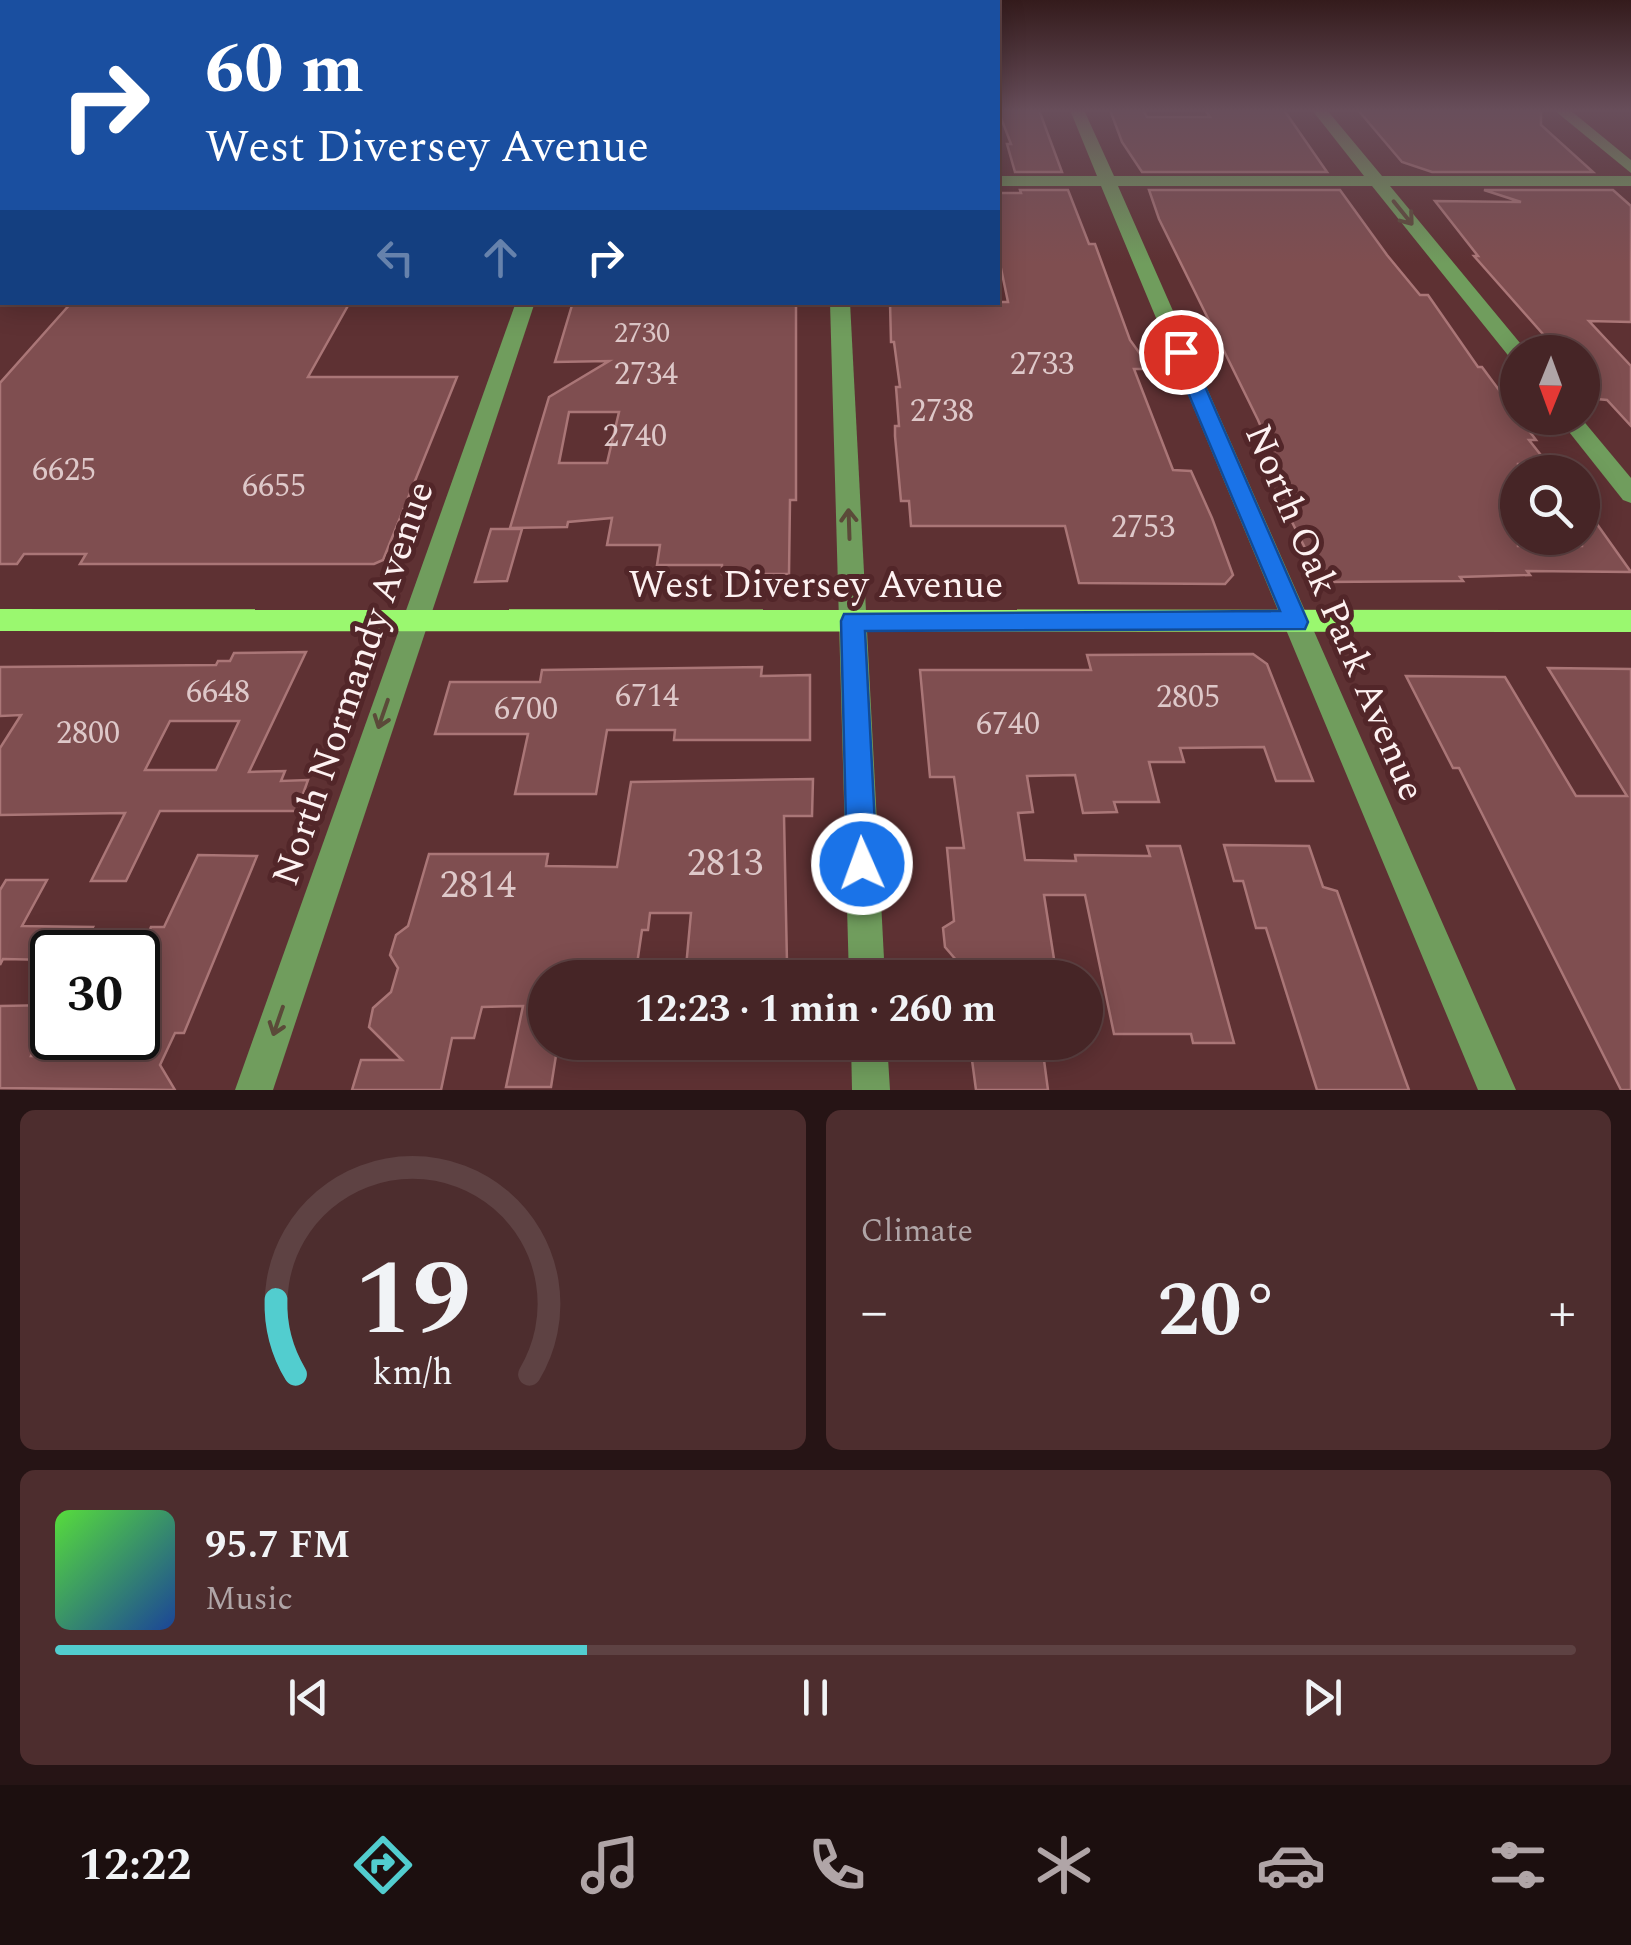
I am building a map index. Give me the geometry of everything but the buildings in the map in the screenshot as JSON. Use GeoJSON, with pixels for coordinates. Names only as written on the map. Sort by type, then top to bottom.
{"type":"FeatureCollection","features":[{"type":"Feature","properties":{"kind":"main road","name":"West Diversey Avenue"},"geometry":{"type":"LineString","coordinates":[[0,620],[1631,621]]}},
{"type":"Feature","properties":{"kind":"street","name":"North Oak Park Avenue"},"geometry":{"type":"LineString","coordinates":[[1099,161],[1497,1090]]}},
{"type":"Feature","properties":{"kind":"street"},"geometry":{"type":"LineString","coordinates":[[1361,161],[1503,335]]}},
{"type":"Feature","properties":{"kind":"street"},"geometry":{"type":"LineString","coordinates":[[1000,180],[1631,182]]}},
{"type":"Feature","properties":{"kind":"street","name":"North Normandy Avenue"},"geometry":{"type":"LineString","coordinates":[[254,1090],[525,305]]}},
{"type":"Feature","properties":{"kind":"street"},"geometry":{"type":"LineString","coordinates":[[840,305],[866,960]]}},
{"type":"Feature","properties":{"kind":"street"},"geometry":{"type":"LineString","coordinates":[[1583,435],[1631,494]]}},
{"type":"Feature","properties":{"kind":"street"},"geometry":{"type":"LineString","coordinates":[[870,1060],[871,1090]]}},
{"type":"Feature","properties":{"kind":"route"},"geometry":{"type":"LineString","coordinates":[[862,864],[853,621],[1296,622],[1181,352]]}}]}
